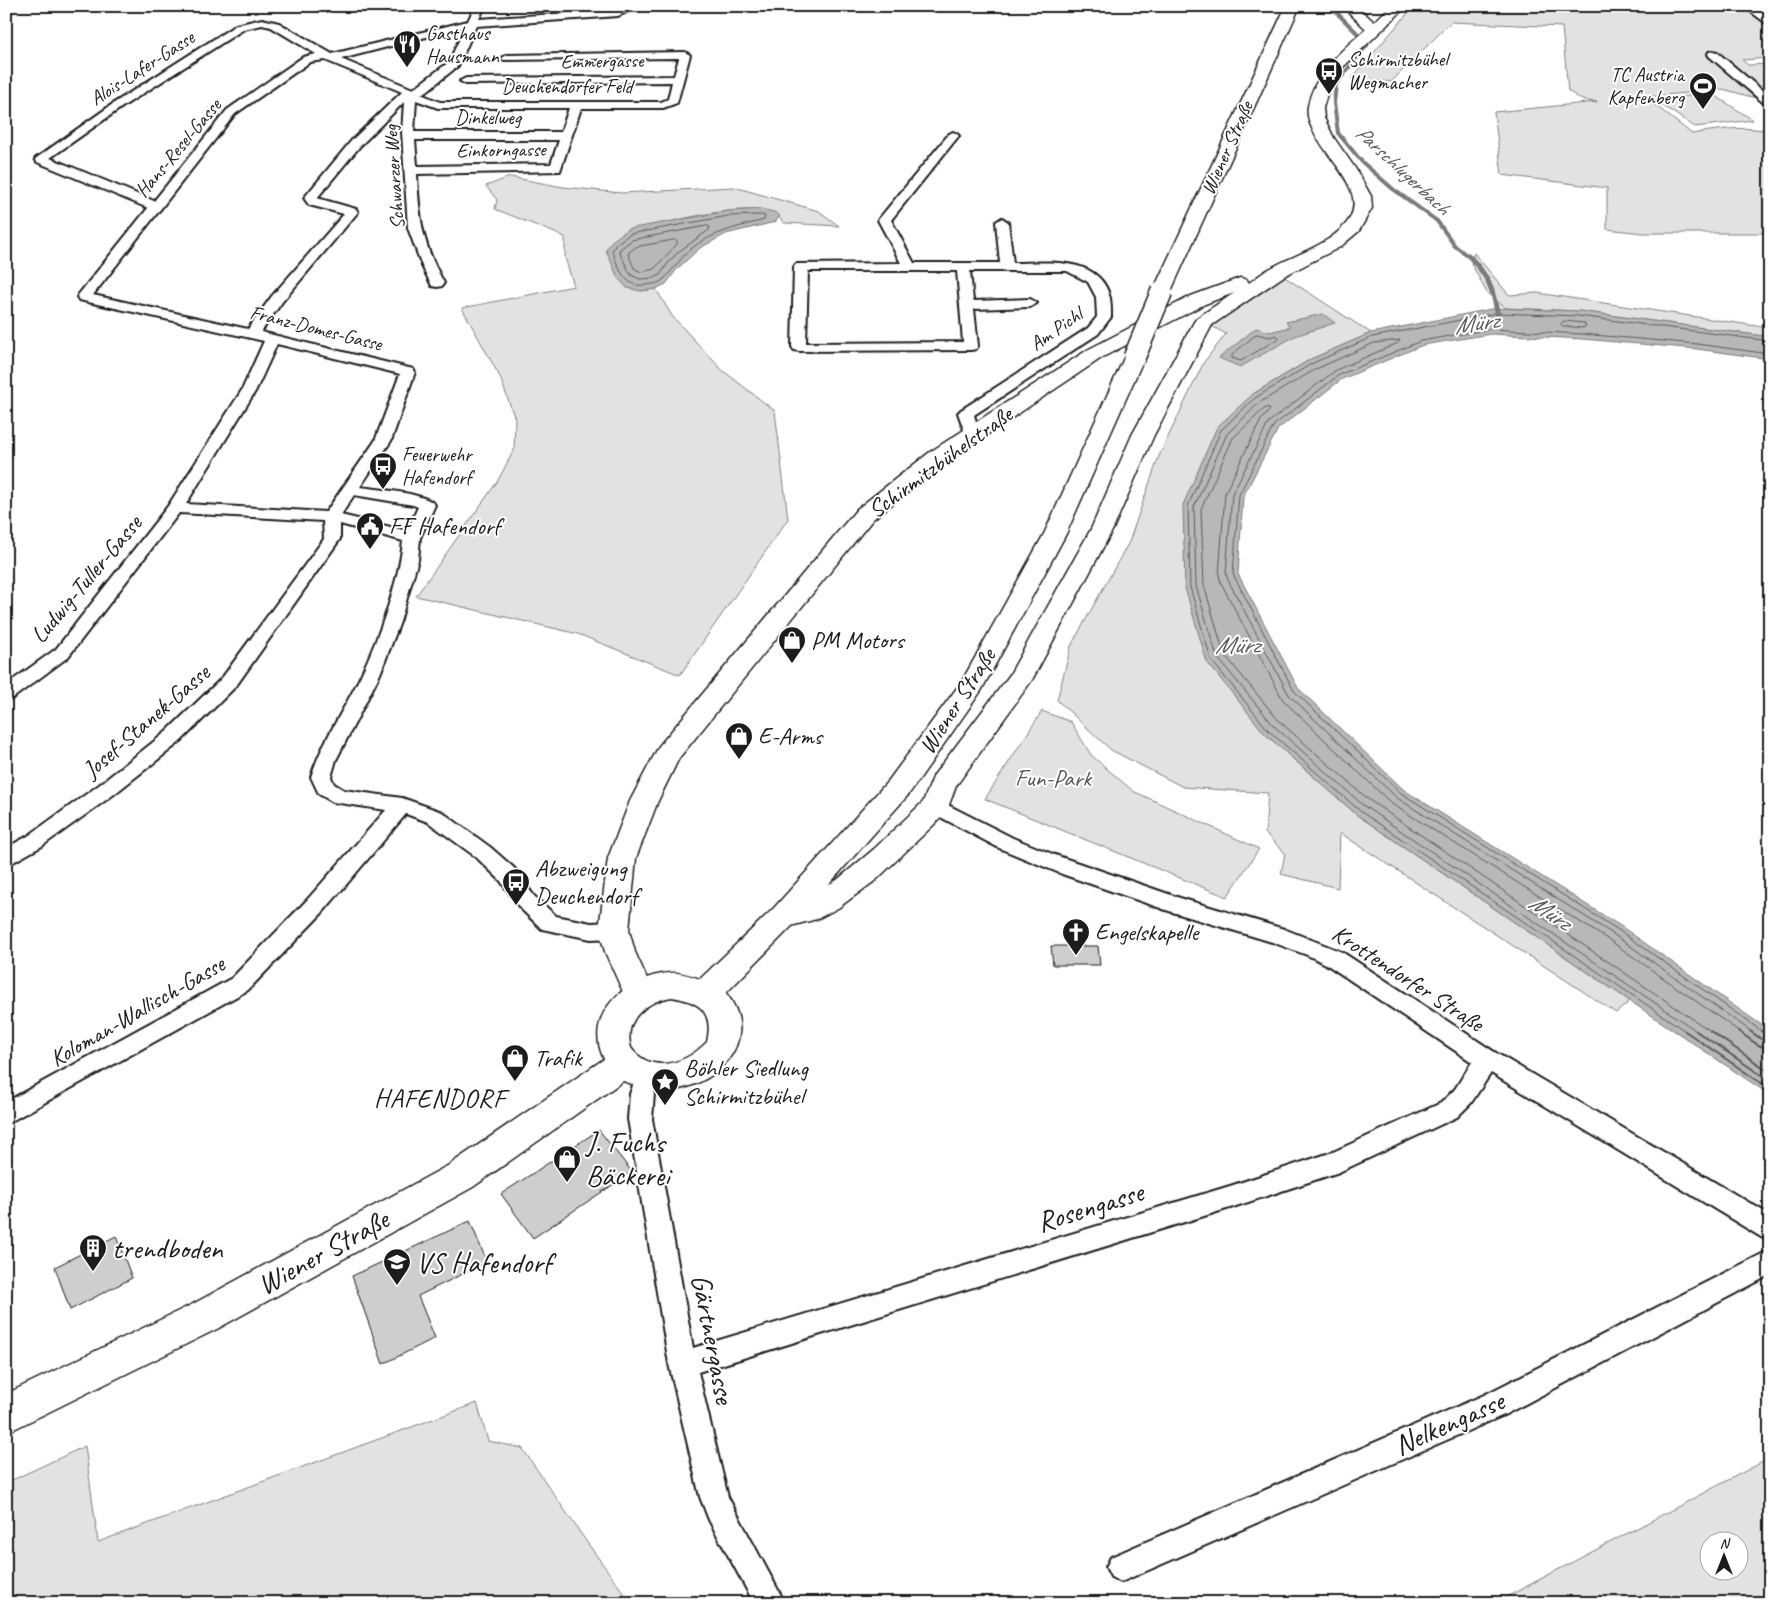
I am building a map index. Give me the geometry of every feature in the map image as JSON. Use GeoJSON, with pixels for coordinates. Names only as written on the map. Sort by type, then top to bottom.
{"type":"FeatureCollection","features":[{"type":"Feature","properties":{"kind":"main road","name":"Wiener Straße"},"geometry":{"type":"LineString","coordinates":[[706,993],[783,917],[899,787],[972,685],[1054,534],[1134,358],[1162,291],[1293,6]]}},
{"type":"Feature","properties":{"kind":"main road"},"geometry":{"type":"LineString","coordinates":[[1349,6],[1374,29]]}},
{"type":"Feature","properties":{"kind":"main road"},"geometry":{"type":"LineString","coordinates":[[783,917],[802,914],[826,902],[854,883],[936,806],[944,782],[1019,680],[1102,529],[1143,435],[1204,322],[1277,272],[1334,243],[1350,231],[1363,208],[1362,196],[1355,181],[1326,139],[1316,118],[1316,108],[1331,70],[1400,6]]}},
{"type":"Feature","properties":{"kind":"main road","name":"Schirmitzbühelstraße"},"geometry":{"type":"LineString","coordinates":[[614,926],[622,858],[644,801],[668,753],[865,514],[938,457],[1096,353],[1198,300],[1277,272]]}},
{"type":"Feature","properties":{"kind":"main road"},"geometry":{"type":"LineString","coordinates":[[1170,315],[1204,322]]}},
{"type":"Feature","properties":{"kind":"main road"},"geometry":{"type":"LineString","coordinates":[[614,926],[620,952],[639,994]]}},
{"type":"Feature","properties":{"kind":"main road"},"geometry":{"type":"LineString","coordinates":[[671,985],[690,986],[706,993],[718,1004],[724,1018],[724,1037],[719,1048],[710,1059],[690,1072],[677,1076],[636,1069],[618,1055],[613,1042],[615,1024],[622,1009],[639,994],[652,988],[671,985]]}},
{"type":"Feature","properties":{"kind":"main road","name":"Wiener Straße"},"geometry":{"type":"LineString","coordinates":[[6,1414],[204,1317],[461,1176],[590,1084],[636,1069]]}},
{"type":"Feature","properties":{"kind":"street"},"geometry":{"type":"LineString","coordinates":[[252,334],[277,299],[352,212],[313,202],[310,198],[356,143],[412,93],[423,89],[454,64],[480,6]]}},
{"type":"Feature","properties":{"kind":"street","name":"Hans-Resel-Gasse"},"geometry":{"type":"LineString","coordinates":[[84,297],[230,112],[307,59],[328,57],[472,23],[618,13],[626,10],[625,6]]}},
{"type":"Feature","properties":{"kind":"street"},"geometry":{"type":"LineString","coordinates":[[1749,7],[1770,8]]}},
{"type":"Feature","properties":{"kind":"street"},"geometry":{"type":"LineString","coordinates":[[1749,7],[1770,23]]}},
{"type":"Feature","properties":{"kind":"street","name":"Alois-Lafer-Gasse"},"geometry":{"type":"LineString","coordinates":[[155,206],[41,159],[121,103],[240,27],[262,22],[275,26],[328,57],[412,93]]}},
{"type":"Feature","properties":{"kind":"street"},"geometry":{"type":"LineString","coordinates":[[1713,54],[1770,103]]}},
{"type":"Feature","properties":{"kind":"street","name":"Deuchendorfer Feld"},"geometry":{"type":"LineString","coordinates":[[412,93],[438,105],[663,105],[673,101],[685,56],[600,55],[507,58]]}},
{"type":"Feature","properties":{"kind":"street","name":"Emmergasse"},"geometry":{"type":"LineString","coordinates":[[466,81],[679,79]]}},
{"type":"Feature","properties":{"kind":"street","name":"Schwarzer Weg"},"geometry":{"type":"LineString","coordinates":[[412,93],[409,104],[411,201],[416,237],[437,283]]}},
{"type":"Feature","properties":{"kind":"street","name":"Einkorngasse"},"geometry":{"type":"LineString","coordinates":[[411,170],[556,168],[576,105]]}},
{"type":"Feature","properties":{"kind":"street","name":"Dinkelweg"},"geometry":{"type":"LineString","coordinates":[[409,136],[567,136]]}},
{"type":"Feature","properties":{"kind":"street"},"geometry":{"type":"LineString","coordinates":[[910,267],[884,220],[953,136]]}},
{"type":"Feature","properties":{"kind":"street"},"geometry":{"type":"LineString","coordinates":[[1002,222],[1007,267]]}},
{"type":"Feature","properties":{"kind":"street","name":"Am Pichl"},"geometry":{"type":"LineString","coordinates":[[963,267],[971,346],[919,355],[799,347],[801,267],[910,267],[963,267],[1069,267],[1094,279],[1103,297],[1104,317],[1093,331],[966,413],[972,435]]}},
{"type":"Feature","properties":{"kind":"street","name":"Franz-Domes-Gasse"},"geometry":{"type":"LineString","coordinates":[[84,297],[252,334],[408,372],[383,441],[331,518]]}},
{"type":"Feature","properties":{"kind":"street","name":"Am Pichl"},"geometry":{"type":"LineString","coordinates":[[967,305],[1030,303]]}},
{"type":"Feature","properties":{"kind":"street","name":"Ludwig-Tuller-Gasse"},"geometry":{"type":"LineString","coordinates":[[6,694],[62,653],[175,508],[248,390],[272,340]]}},
{"type":"Feature","properties":{"kind":"street"},"geometry":{"type":"LineString","coordinates":[[350,490],[416,501],[426,505],[412,538],[410,560],[391,622],[371,674],[326,760],[321,777],[326,789],[340,797],[402,805],[435,817],[508,874],[527,902],[550,923],[591,930],[614,926]]}},
{"type":"Feature","properties":{"kind":"street","name":"Ludwig-Tuller-Gasse"},"geometry":{"type":"LineString","coordinates":[[175,508],[331,518],[412,538]]}},
{"type":"Feature","properties":{"kind":"street","name":"Josef-Stanek-Gasse"},"geometry":{"type":"LineString","coordinates":[[6,858],[35,841],[106,790],[173,737],[229,682],[332,539],[331,518]]}},
{"type":"Feature","properties":{"kind":"street","name":"Koloman-Wallisch-Gasse"},"geometry":{"type":"LineString","coordinates":[[6,1114],[240,984],[315,906],[402,805]]}},
{"type":"Feature","properties":{"kind":"street","name":"Krottendorfer Straße"},"geometry":{"type":"LineString","coordinates":[[936,806],[1004,842],[1051,862],[1179,906],[1284,936],[1317,949],[1334,958],[1488,1060],[1770,1228]]}},
{"type":"Feature","properties":{"kind":"street","name":"Rosengasse"},"geometry":{"type":"LineString","coordinates":[[682,1364],[1138,1226],[1339,1161],[1449,1110],[1463,1096],[1488,1060]]}},
{"type":"Feature","properties":{"kind":"street","name":"Gärtnergasse"},"geometry":{"type":"LineString","coordinates":[[636,1069],[642,1094],[640,1119],[682,1364],[714,1497],[731,1534],[770,1603]]}},
{"type":"Feature","properties":{"kind":"street","name":"Nelkengasse"},"geometry":{"type":"LineString","coordinates":[[1120,1567],[1494,1405],[1770,1262]]}},
{"type":"Feature","properties":{"kind":"green space"},"geometry":{"type":"Polygon","coordinates":[[[1414,6],[1743,6],[1770,27],[1770,58],[1742,60],[1748,65],[1770,64],[1770,102],[1723,89],[1619,100],[1646,98],[1692,134],[1731,129],[1770,131],[1770,233],[1642,233],[1607,229],[1607,188],[1502,175],[1494,112],[1597,102],[1582,100],[1568,91],[1562,27],[1451,22],[1391,82],[1351,79],[1414,6]]]}},
{"type":"Feature","properties":{"kind":"green space","name":"TC Austria Kapfenberg"},"geometry":{"type":"Polygon","coordinates":[[[1711,93],[1753,120],[1695,127],[1654,100],[1711,93]]]}},
{"type":"Feature","properties":{"kind":"green space"},"geometry":{"type":"Polygon","coordinates":[[[510,177],[563,187],[622,193],[734,187],[819,211],[839,226],[784,223],[775,215],[762,211],[746,210],[709,214],[665,223],[641,291],[656,289],[672,316],[722,370],[775,411],[788,519],[680,675],[578,634],[416,596],[497,482],[514,450],[515,419],[500,377],[462,308],[574,286],[565,258],[565,237],[495,209],[497,200],[486,186],[510,177]]]}},
{"type":"Feature","properties":{"kind":"green space"},"geometry":{"type":"Polygon","coordinates":[[[1474,253],[1509,295],[1537,293],[1770,328],[1770,337],[1579,311],[1506,308],[1487,293],[1471,263],[1474,253]]]}},
{"type":"Feature","properties":{"kind":"green space"},"geometry":{"type":"Polygon","coordinates":[[[1277,272],[1371,333],[1311,359],[1253,394],[1183,505],[1265,734],[1357,815],[1630,1001],[1616,1013],[1340,833],[1338,888],[1281,874],[1285,853],[1265,833],[1268,793],[1183,787],[1111,750],[1057,700],[1071,646],[1129,542],[1159,456],[1204,362],[1226,334],[1204,322],[1277,272]]]}},
{"type":"Feature","properties":{"kind":"green space","name":"Fun-Park"},"geometry":{"type":"Polygon","coordinates":[[[1042,711],[1071,722],[1091,755],[1133,791],[1259,849],[1227,897],[985,799],[1042,711]]]}},
{"type":"Feature","properties":{"kind":"green space"},"geometry":{"type":"Polygon","coordinates":[[[477,1403],[488,1441],[522,1448],[631,1603],[6,1603],[6,1483],[85,1446],[98,1542],[477,1403]]]}},
{"type":"Feature","properties":{"kind":"green space"},"geometry":{"type":"Polygon","coordinates":[[[1770,1458],[1770,1603],[1495,1603],[1770,1458]]]}},
{"type":"Feature","properties":{"kind":"water"},"geometry":{"type":"Polygon","coordinates":[[[761,209],[774,212],[780,216],[775,222],[726,234],[700,248],[677,269],[666,284],[656,289],[641,291],[627,288],[618,278],[606,250],[612,241],[628,229],[728,211],[761,209]]]}},
{"type":"Feature","properties":{"kind":"water","name":"Mürz"},"geometry":{"type":"Polygon","coordinates":[[[1496,308],[1579,311],[1770,337],[1770,359],[1697,349],[1582,339],[1491,334],[1423,345],[1342,379],[1278,429],[1243,497],[1238,574],[1298,688],[1404,790],[1622,927],[1770,1031],[1770,1095],[1357,815],[1265,734],[1207,662],[1185,588],[1183,505],[1217,427],[1253,394],[1311,359],[1371,333],[1496,308]]]}},
{"type":"Feature","properties":{"kind":"water"},"geometry":{"type":"Polygon","coordinates":[[[1323,314],[1335,323],[1295,336],[1240,367],[1219,358],[1256,328],[1270,332],[1290,327],[1286,322],[1323,314]]]}},
{"type":"Feature","properties":{"kind":"building","name":"Engelskapelle"},"geometry":{"type":"Polygon","coordinates":[[[1051,946],[1098,946],[1100,965],[1053,965],[1051,946]]]}},
{"type":"Feature","properties":{"kind":"building","name":"J. Fuchs Bäckerei"},"geometry":{"type":"Polygon","coordinates":[[[599,1130],[632,1172],[533,1238],[501,1194],[599,1130]]]}},
{"type":"Feature","properties":{"kind":"building","name":"VS Hafendorf"},"geometry":{"type":"Polygon","coordinates":[[[470,1221],[487,1262],[418,1296],[435,1338],[383,1364],[352,1276],[470,1221]]]}},
{"type":"Feature","properties":{"kind":"building","name":"trendboden"},"geometry":{"type":"Polygon","coordinates":[[[116,1236],[132,1278],[70,1310],[55,1267],[116,1236]]]}},
{"type":"Feature","properties":{"kind":"waterway","name":"Parschlugerbach"},"geometry":{"type":"LineString","coordinates":[[1330,6],[1358,34]]}},
{"type":"Feature","properties":{"kind":"waterway","name":"Parschlugerbach"},"geometry":{"type":"LineString","coordinates":[[1368,40],[1367,45],[1336,84],[1334,103],[1338,133],[1362,162],[1393,189],[1437,221],[1455,246],[1469,257]]}},
{"type":"Feature","properties":{"kind":"waterway","name":"Parschlugerbach"},"geometry":{"type":"LineString","coordinates":[[1468,255],[1489,283],[1498,317]]}},
{"type":"Feature","properties":{"kind":"place","name":"Gasthaus Hausmann"},"geometry":{"type":"Point","coordinates":[407,68]}},
{"type":"Feature","properties":{"kind":"place","name":"Schirmitzbühel Wegmacher"},"geometry":{"type":"Point","coordinates":[1329,95]}},
{"type":"Feature","properties":{"kind":"place","name":"TC Austria Kapfenberg"},"geometry":{"type":"Point","coordinates":[1703,110]}},
{"type":"Feature","properties":{"kind":"place","name":"Feuerwehr Hafendorf"},"geometry":{"type":"Point","coordinates":[383,490]}},
{"type":"Feature","properties":{"kind":"place","name":"FF Hafendorf"},"geometry":{"type":"Point","coordinates":[370,550]}},
{"type":"Feature","properties":{"kind":"place","name":"PM Motors"},"geometry":{"type":"Point","coordinates":[792,664]}},
{"type":"Feature","properties":{"kind":"place","name":"E-Arms"},"geometry":{"type":"Point","coordinates":[739,760]}},
{"type":"Feature","properties":{"kind":"place","name":"Abzweigung Deuchendorf"},"geometry":{"type":"Point","coordinates":[516,906]}},
{"type":"Feature","properties":{"kind":"place","name":"Engelskapelle"},"geometry":{"type":"Point","coordinates":[1076,956]}},
{"type":"Feature","properties":{"kind":"place","name":"Trafik"},"geometry":{"type":"Point","coordinates":[515,1082]}},
{"type":"Feature","properties":{"kind":"place","name":"Böhler Siedlung Schirmitzbühel"},"geometry":{"type":"Point","coordinates":[665,1106]}},
{"type":"Feature","properties":{"kind":"place","name":"J. Fuchs Bäckerei"},"geometry":{"type":"Point","coordinates":[567,1183]}},
{"type":"Feature","properties":{"kind":"place","name":"trendboden"},"geometry":{"type":"Point","coordinates":[93,1272]}},
{"type":"Feature","properties":{"kind":"place","name":"VS Hafendorf"},"geometry":{"type":"Point","coordinates":[397,1286]}},
{"type":"Feature","properties":{"kind":"district","name":"HAFENDORF"},"geometry":{"type":"Point","coordinates":[440,1098]}}]}
